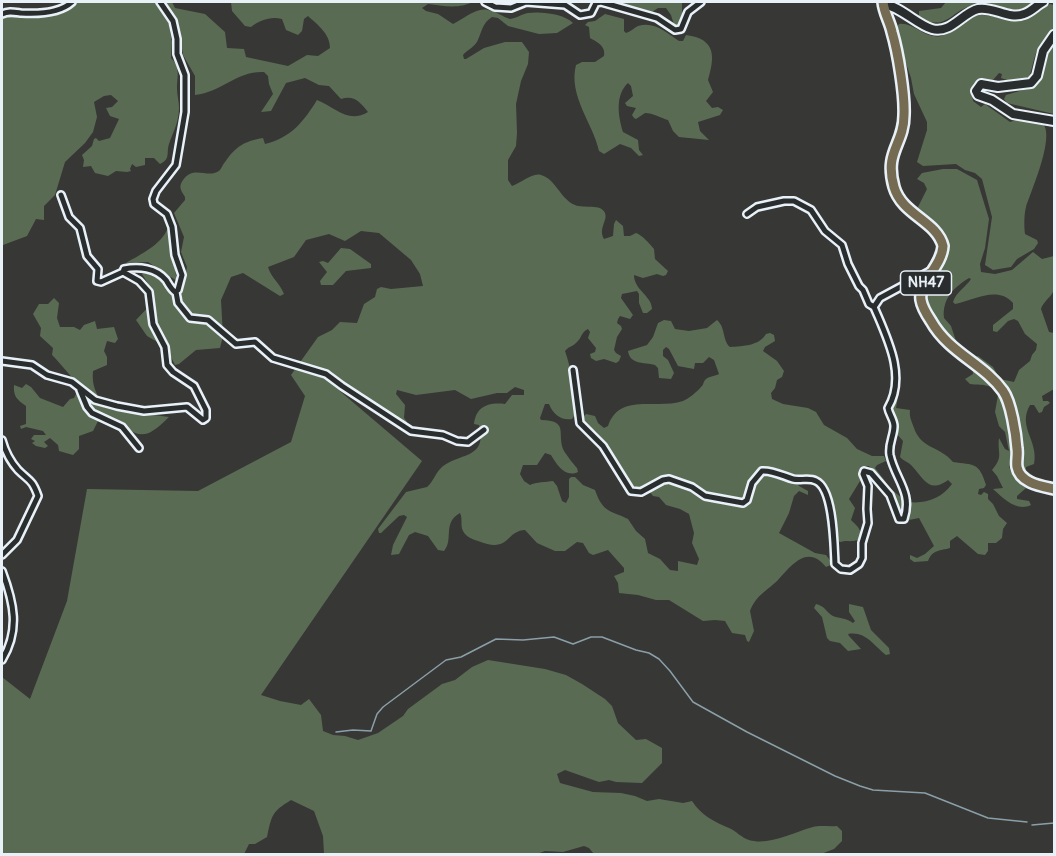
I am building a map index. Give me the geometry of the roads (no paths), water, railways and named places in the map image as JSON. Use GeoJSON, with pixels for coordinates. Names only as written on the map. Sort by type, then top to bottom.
{"type":"FeatureCollection","features":[{"type":"Feature","properties":{"kind":"highway","name":"NH47"},"geometry":{"type":"LineString","coordinates":[[883,3],[895,44],[904,112],[903,127],[891,156],[892,178],[902,202],[941,239],[943,250],[922,292],[921,302],[943,340],[1003,391],[1010,409],[1017,448],[1017,468],[1020,474],[1031,483],[1054,489]]}},
{"type":"Feature","properties":{"kind":"street"},"geometry":{"type":"LineString","coordinates":[[2,14],[9,11],[27,13],[53,10],[65,7],[72,2]]}},
{"type":"Feature","properties":{"kind":"street"},"geometry":{"type":"LineString","coordinates":[[160,2],[173,21],[177,39],[177,54],[185,75],[185,112],[176,165],[153,199],[156,206],[167,214],[173,230],[175,255],[182,275],[176,292],[178,303],[190,318],[208,320],[236,344],[255,342],[273,358],[326,374],[411,430],[468,442],[484,430]]}},
{"type":"Feature","properties":{"kind":"street"},"geometry":{"type":"LineString","coordinates":[[485,2],[495,7],[511,8],[526,2],[565,5],[580,15],[591,13],[596,3],[601,2],[657,18],[675,30],[681,29],[688,12],[701,2]]}},
{"type":"Feature","properties":{"kind":"street"},"geometry":{"type":"LineString","coordinates":[[883,3],[938,30],[949,27],[966,14],[978,9],[1020,15],[1043,2]]}},
{"type":"Feature","properties":{"kind":"street"},"geometry":{"type":"LineString","coordinates":[[1054,35],[1043,51],[1033,82],[998,87],[981,84],[976,91],[978,95],[992,100],[1013,114],[1036,116],[1054,121]]}},
{"type":"Feature","properties":{"kind":"street"},"geometry":{"type":"LineString","coordinates":[[62,195],[69,217],[80,228],[87,256],[98,269],[97,281],[101,282],[123,272],[124,269],[150,269],[163,278],[172,291],[176,292]]}},
{"type":"Feature","properties":{"kind":"street"},"geometry":{"type":"LineString","coordinates":[[573,370],[580,423],[603,446],[631,491],[641,492],[669,479],[692,487],[705,496],[743,503],[747,500],[752,483],[762,471],[770,471],[796,480],[814,480],[822,486],[828,501],[836,545],[835,564],[841,569],[850,570],[862,560],[861,543],[868,525],[868,486],[864,471],[867,470],[873,475],[890,495],[895,502],[898,518],[902,520],[905,516],[906,495],[890,452],[894,425],[888,408],[896,389],[894,360],[874,307],[869,304],[859,286],[842,245],[825,231],[811,210],[794,201],[784,201],[757,207],[747,214]]}},
{"type":"Feature","properties":{"kind":"street"},"geometry":{"type":"LineString","coordinates":[[874,307],[880,297],[935,269]]}},
{"type":"Feature","properties":{"kind":"street"},"geometry":{"type":"LineString","coordinates":[[2,362],[32,365],[47,375],[69,381],[95,399],[117,406],[144,411],[188,407],[203,420],[207,417],[194,386],[173,372],[167,365],[165,347],[153,324],[148,292],[139,281],[123,272]]}},
{"type":"Feature","properties":{"kind":"street"},"geometry":{"type":"LineString","coordinates":[[79,388],[92,413],[118,424],[139,448]]}},
{"type":"Feature","properties":{"kind":"street"},"geometry":{"type":"LineString","coordinates":[[2,440],[8,456],[19,471],[30,479],[38,496],[17,540],[2,555]]}},
{"type":"Feature","properties":{"kind":"street"},"geometry":{"type":"LineString","coordinates":[[2,571],[14,608],[10,646],[2,660]]}},
{"type":"Feature","properties":{"kind":"waterway"},"geometry":{"type":"LineString","coordinates":[[336,732],[371,731],[377,714],[383,707],[446,660],[461,657],[496,639],[523,640],[554,637],[573,644],[591,637],[602,637],[649,653],[659,659],[670,671],[693,702],[835,776],[873,790],[925,793],[988,818],[1027,822]]}},
{"type":"Feature","properties":{"kind":"waterway"},"geometry":{"type":"LineString","coordinates":[[1032,825],[1054,823]]}}]}
